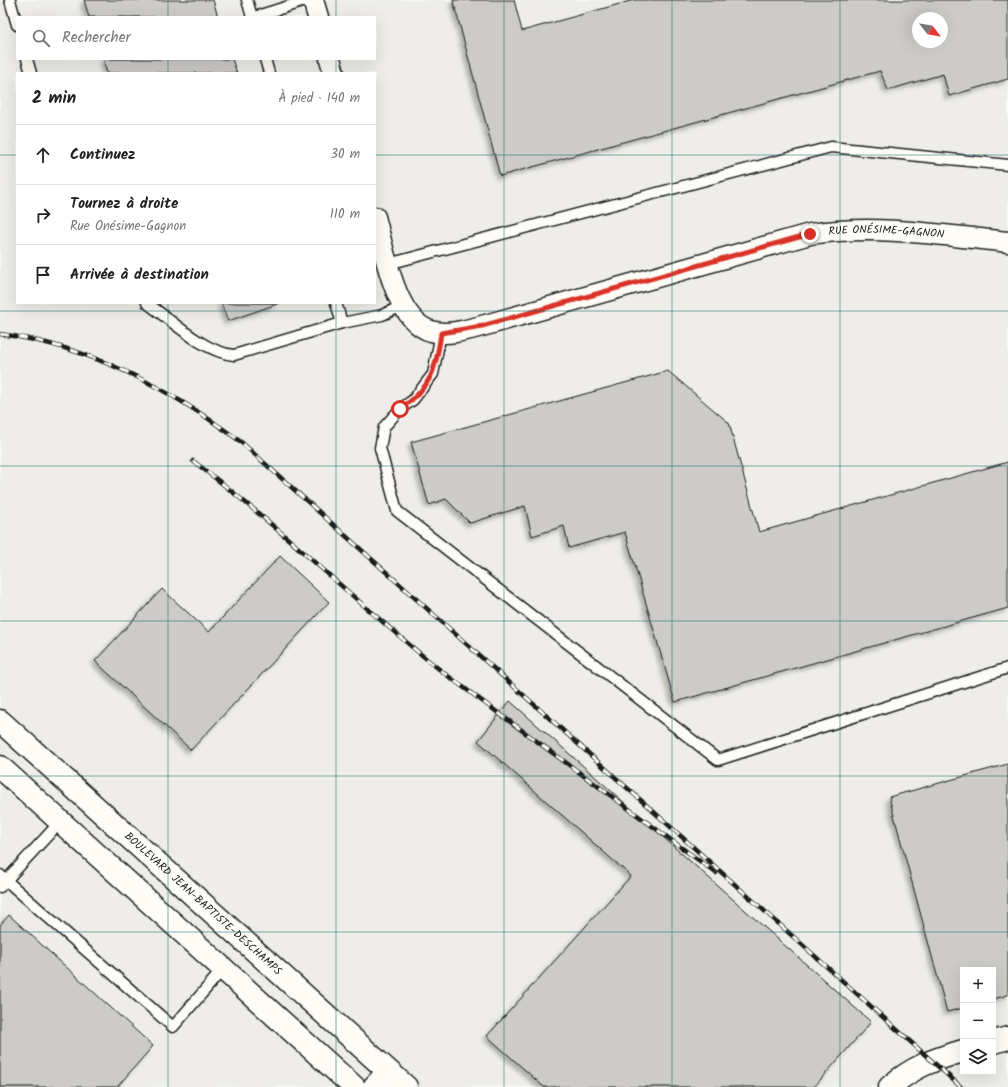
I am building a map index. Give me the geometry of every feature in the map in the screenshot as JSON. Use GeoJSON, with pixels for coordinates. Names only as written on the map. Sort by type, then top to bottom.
{"type":"FeatureCollection","features":[{"type":"Feature","properties":{"kind":"street"},"geometry":{"type":"LineString","coordinates":[[313,0],[318,16]]}},
{"type":"Feature","properties":{"kind":"street"},"geometry":{"type":"LineString","coordinates":[[330,60],[334,72]]}},
{"type":"Feature","properties":{"kind":"street","name":"RUE ONÉSIME-GAGNON"},"geometry":{"type":"LineString","coordinates":[[376,221],[395,289],[402,306],[414,321],[421,326],[430,331],[441,333],[482,326],[764,246],[818,233],[843,229],[875,229],[1008,242]]}},
{"type":"Feature","properties":{"kind":"street","name":"BOULEVARD JEAN-BAPTISTE-DESCHAMPS"},"geometry":{"type":"LineString","coordinates":[[0,721],[381,1079],[406,1087]]}},
{"type":"Feature","properties":{"kind":"street"},"geometry":{"type":"LineString","coordinates":[[0,768],[354,1087]]}},
{"type":"Feature","properties":{"kind":"street"},"geometry":{"type":"LineString","coordinates":[[996,1041],[1008,1038]]}},
{"type":"Feature","properties":{"kind":"street"},"geometry":{"type":"LineString","coordinates":[[890,1087],[913,1068],[931,1060],[960,1052]]}},
{"type":"Feature","properties":{"kind":"lane"},"geometry":{"type":"LineString","coordinates":[[10,0],[16,21]]}},
{"type":"Feature","properties":{"kind":"lane"},"geometry":{"type":"LineString","coordinates":[[247,0],[253,16]]}},
{"type":"Feature","properties":{"kind":"lane"},"geometry":{"type":"LineString","coordinates":[[256,16],[308,0]]}},
{"type":"Feature","properties":{"kind":"lane"},"geometry":{"type":"LineString","coordinates":[[27,60],[31,72]]}},
{"type":"Feature","properties":{"kind":"lane"},"geometry":{"type":"LineString","coordinates":[[265,60],[269,72]]}},
{"type":"Feature","properties":{"kind":"lane"},"geometry":{"type":"LineString","coordinates":[[388,264],[831,147],[1008,165]]}},
{"type":"Feature","properties":{"kind":"lane"},"geometry":{"type":"LineString","coordinates":[[148,304],[211,350],[234,355],[342,323],[382,315],[402,306]]}},
{"type":"Feature","properties":{"kind":"lane"},"geometry":{"type":"LineString","coordinates":[[336,304],[342,323]]}},
{"type":"Feature","properties":{"kind":"lane"},"geometry":{"type":"LineString","coordinates":[[441,333],[433,374],[413,400],[400,409],[384,427],[380,448],[398,511],[718,760],[1008,668]]}},
{"type":"Feature","properties":{"kind":"lane"},"geometry":{"type":"LineString","coordinates":[[60,822],[2,881],[173,1027],[223,969]]}},
{"type":"Feature","properties":{"kind":"shaded area"},"geometry":{"type":"Polygon","coordinates":[[[0,0],[1008,0],[1008,1087],[0,1087],[0,0]]]}},
{"type":"Feature","properties":{"kind":"building"},"geometry":{"type":"Polygon","coordinates":[[[84,0],[213,0],[218,16],[89,16],[84,0]]]}},
{"type":"Feature","properties":{"kind":"building"},"geometry":{"type":"Polygon","coordinates":[[[453,0],[514,0],[522,31],[634,0],[1008,0],[1008,79],[949,96],[943,74],[888,90],[880,71],[500,176],[453,0]]]}},
{"type":"Feature","properties":{"kind":"building"},"geometry":{"type":"Polygon","coordinates":[[[103,60],[232,60],[237,72],[107,72],[103,60]]]}},
{"type":"Feature","properties":{"kind":"building"},"geometry":{"type":"Polygon","coordinates":[[[221,304],[277,304],[228,321],[221,304]]]}},
{"type":"Feature","properties":{"kind":"building"},"geometry":{"type":"Polygon","coordinates":[[[668,371],[729,423],[759,532],[1008,462],[1008,608],[675,702],[625,532],[569,548],[564,526],[532,536],[525,506],[470,523],[446,499],[429,505],[411,442],[668,371]]]}},
{"type":"Feature","properties":{"kind":"building"},"geometry":{"type":"Polygon","coordinates":[[[280,556],[329,602],[191,750],[95,661],[162,589],[209,632],[280,556]]]}},
{"type":"Feature","properties":{"kind":"building"},"geometry":{"type":"Polygon","coordinates":[[[510,701],[871,1022],[814,1087],[544,1087],[487,1036],[631,876],[478,741],[510,701]]]}},
{"type":"Feature","properties":{"kind":"building"},"geometry":{"type":"Polygon","coordinates":[[[1008,764],[1008,995],[996,998],[996,967],[960,967],[960,1009],[947,1012],[889,797],[1008,764]]]}},
{"type":"Feature","properties":{"kind":"building"},"geometry":{"type":"Polygon","coordinates":[[[9,915],[153,1046],[117,1087],[0,1087],[0,925],[9,915]]]}},
{"type":"Feature","properties":{"kind":"railway"},"geometry":{"type":"LineString","coordinates":[[0,334],[66,348],[127,372],[186,404],[241,442],[961,1087]]}},
{"type":"Feature","properties":{"kind":"railway"},"geometry":{"type":"LineString","coordinates":[[193,461],[257,512],[444,673],[716,873]]}},
{"type":"Feature","properties":{"kind":"route"},"geometry":{"type":"LineString","coordinates":[[400,409],[413,400],[433,374],[441,333],[456,332],[482,326],[810,234]]}}]}
